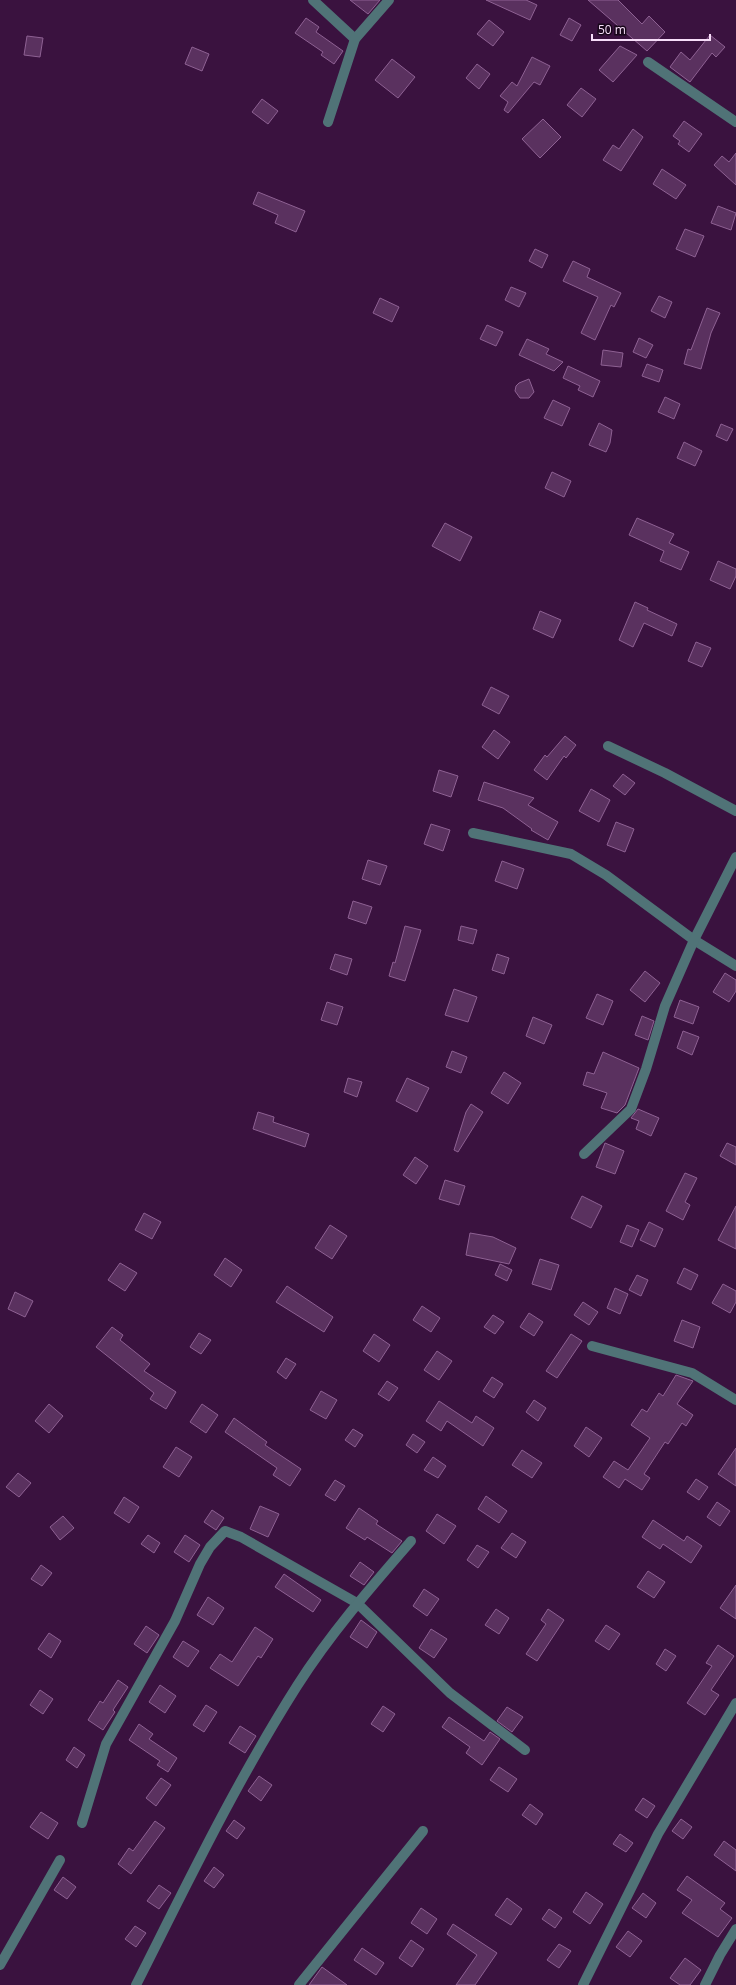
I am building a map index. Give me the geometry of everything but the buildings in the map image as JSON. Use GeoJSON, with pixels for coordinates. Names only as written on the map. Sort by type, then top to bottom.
{"type":"FeatureCollection","features":[{"type":"Feature","properties":{"kind":"street"},"geometry":{"type":"LineString","coordinates":[[313,0],[355,39]]}},
{"type":"Feature","properties":{"kind":"street"},"geometry":{"type":"LineString","coordinates":[[328,122],[355,39],[389,0]]}},
{"type":"Feature","properties":{"kind":"street"},"geometry":{"type":"LineString","coordinates":[[648,62],[736,122]]}},
{"type":"Feature","properties":{"kind":"street"},"geometry":{"type":"LineString","coordinates":[[608,746],[665,773],[736,811]]}},
{"type":"Feature","properties":{"kind":"street"},"geometry":{"type":"LineString","coordinates":[[473,833],[571,854],[606,875],[694,940],[736,966]]}},
{"type":"Feature","properties":{"kind":"street"},"geometry":{"type":"LineString","coordinates":[[584,1154],[631,1109],[646,1069],[665,1006],[694,940],[736,857]]}},
{"type":"Feature","properties":{"kind":"street"},"geometry":{"type":"LineString","coordinates":[[592,1346],[692,1373],[736,1400]]}},
{"type":"Feature","properties":{"kind":"street"},"geometry":{"type":"LineString","coordinates":[[82,1823],[106,1744],[175,1621],[200,1564],[210,1547],[225,1531],[241,1536],[357,1603],[450,1693],[525,1750]]}},
{"type":"Feature","properties":{"kind":"street"},"geometry":{"type":"LineString","coordinates":[[136,1985],[247,1768],[298,1685],[357,1603],[411,1541]]}},
{"type":"Feature","properties":{"kind":"street"},"geometry":{"type":"LineString","coordinates":[[583,1985],[658,1834],[736,1703]]}},
{"type":"Feature","properties":{"kind":"street"},"geometry":{"type":"LineString","coordinates":[[299,1985],[423,1831]]}},
{"type":"Feature","properties":{"kind":"street"},"geometry":{"type":"LineString","coordinates":[[0,1965],[60,1860]]}},
{"type":"Feature","properties":{"kind":"street"},"geometry":{"type":"LineString","coordinates":[[705,1985],[736,1929]]}}]}
